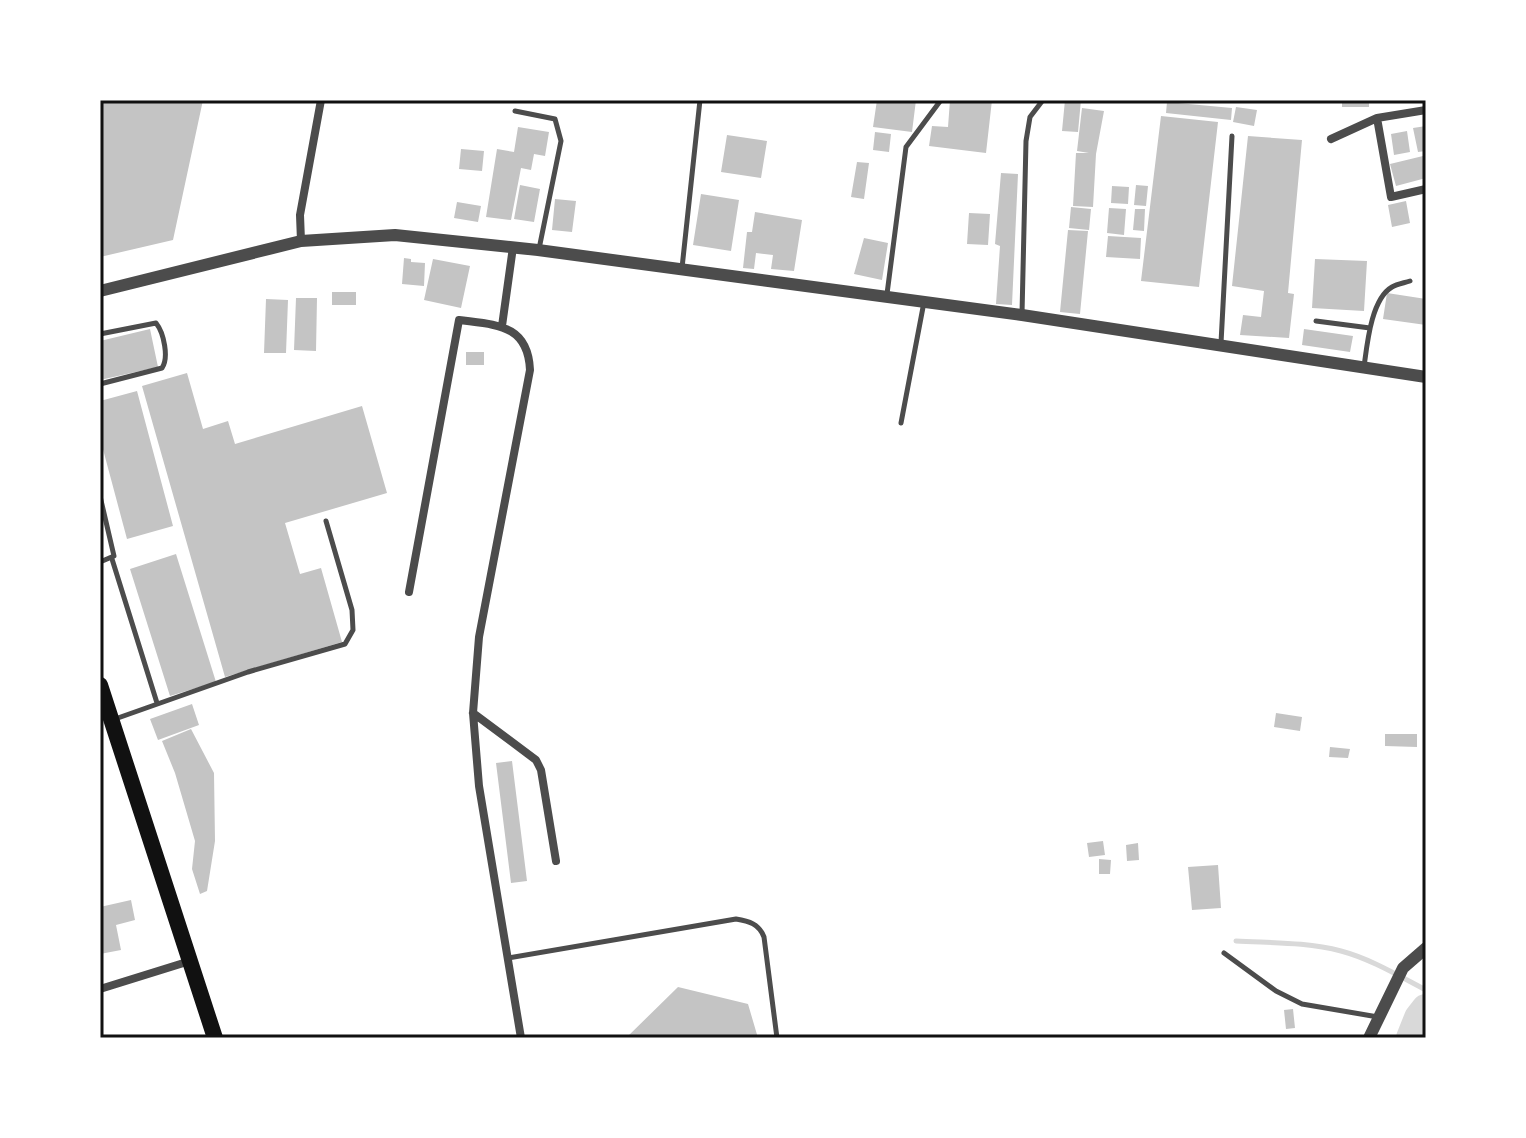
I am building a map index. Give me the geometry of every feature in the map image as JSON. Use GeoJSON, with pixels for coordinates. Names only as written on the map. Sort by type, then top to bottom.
{"type":"FeatureCollection","features":[{"type":"Feature","properties":{"kind":"main road"},"geometry":{"type":"LineString","coordinates":[[100,685],[215,1038]]}},
{"type":"Feature","properties":{"kind":"street"},"geometry":{"type":"LineString","coordinates":[[301,241],[300,215],[321,100]]}},
{"type":"Feature","properties":{"kind":"street"},"geometry":{"type":"LineString","coordinates":[[1331,139],[1377,118],[1426,110]]}},
{"type":"Feature","properties":{"kind":"street"},"geometry":{"type":"LineString","coordinates":[[1377,118],[1391,197],[1426,189]]}},
{"type":"Feature","properties":{"kind":"street"},"geometry":{"type":"LineString","coordinates":[[100,291],[301,241],[395,235],[538,250],[924,301],[1426,377]]}},
{"type":"Feature","properties":{"kind":"street"},"geometry":{"type":"LineString","coordinates":[[502,326],[513,247]]}},
{"type":"Feature","properties":{"kind":"street"},"geometry":{"type":"LineString","coordinates":[[409,592],[459,320],[502,326],[525,346],[530,370],[479,637],[473,713],[479,786],[521,1038]]}},
{"type":"Feature","properties":{"kind":"street"},"geometry":{"type":"LineString","coordinates":[[473,713],[536,760],[541,770],[556,861]]}},
{"type":"Feature","properties":{"kind":"street"},"geometry":{"type":"LineString","coordinates":[[1369,1038],[1403,968],[1426,948]]}},
{"type":"Feature","properties":{"kind":"street"},"geometry":{"type":"LineString","coordinates":[[100,989],[190,961]]}},
{"type":"Feature","properties":{"kind":"lane"},"geometry":{"type":"LineString","coordinates":[[682,268],[700,100]]}},
{"type":"Feature","properties":{"kind":"lane"},"geometry":{"type":"LineString","coordinates":[[886,296],[906,147],[941,100]]}},
{"type":"Feature","properties":{"kind":"lane"},"geometry":{"type":"LineString","coordinates":[[1022,315],[1026,141],[1030,117],[1043,100]]}},
{"type":"Feature","properties":{"kind":"lane"},"geometry":{"type":"LineString","coordinates":[[515,111],[555,119],[561,141],[538,250]]}},
{"type":"Feature","properties":{"kind":"lane"},"geometry":{"type":"LineString","coordinates":[[1221,344],[1232,136]]}},
{"type":"Feature","properties":{"kind":"lane"},"geometry":{"type":"LineString","coordinates":[[1364,368],[1370,328],[1381,299],[1389,288],[1410,281]]}},
{"type":"Feature","properties":{"kind":"lane"},"geometry":{"type":"LineString","coordinates":[[901,423],[924,301]]}},
{"type":"Feature","properties":{"kind":"lane"},"geometry":{"type":"LineString","coordinates":[[1316,321],[1370,328]]}},
{"type":"Feature","properties":{"kind":"lane"},"geometry":{"type":"LineString","coordinates":[[100,334],[156,323],[161,328],[166,360],[162,368],[100,384]]}},
{"type":"Feature","properties":{"kind":"lane"},"geometry":{"type":"LineString","coordinates":[[100,496],[112,559],[157,703]]}},
{"type":"Feature","properties":{"kind":"lane"},"geometry":{"type":"LineString","coordinates":[[112,720],[338,646],[348,640],[353,630],[352,610],[326,521]]}},
{"type":"Feature","properties":{"kind":"lane"},"geometry":{"type":"LineString","coordinates":[[100,562],[112,559]]}},
{"type":"Feature","properties":{"kind":"lane"},"geometry":{"type":"LineString","coordinates":[[508,958],[736,919],[749,921],[761,929],[764,937],[777,1038]]}},
{"type":"Feature","properties":{"kind":"lane"},"geometry":{"type":"LineString","coordinates":[[1224,953],[1276,991],[1302,1004],[1379,1017]]}},
{"type":"Feature","properties":{"kind":"building"},"geometry":{"type":"Polygon","coordinates":[[[100,100],[203,100],[173,240],[100,257],[100,100]]]}},
{"type":"Feature","properties":{"kind":"building"},"geometry":{"type":"Polygon","coordinates":[[[877,100],[916,100],[912,132],[873,127],[877,100]]]}},
{"type":"Feature","properties":{"kind":"building"},"geometry":{"type":"Polygon","coordinates":[[[950,100],[992,100],[986,153],[929,146],[932,126],[948,127],[950,100]]]}},
{"type":"Feature","properties":{"kind":"building"},"geometry":{"type":"Polygon","coordinates":[[[1065,100],[1081,100],[1078,132],[1062,131],[1065,100]]]}},
{"type":"Feature","properties":{"kind":"building"},"geometry":{"type":"Polygon","coordinates":[[[1342,100],[1369,100],[1369,107],[1342,107],[1342,100]]]}},
{"type":"Feature","properties":{"kind":"building"},"geometry":{"type":"Polygon","coordinates":[[[1167,102],[1232,108],[1231,120],[1166,113],[1167,102]]]}},
{"type":"Feature","properties":{"kind":"building"},"geometry":{"type":"Polygon","coordinates":[[[1236,107],[1257,110],[1254,126],[1233,122],[1236,107]]]}},
{"type":"Feature","properties":{"kind":"building"},"geometry":{"type":"Polygon","coordinates":[[[1082,108],[1104,111],[1096,154],[1093,207],[1073,206],[1076,153],[1089,153],[1077,151],[1082,108]]]}},
{"type":"Feature","properties":{"kind":"building"},"geometry":{"type":"Polygon","coordinates":[[[1161,116],[1218,122],[1199,287],[1141,281],[1161,116]]]}},
{"type":"Feature","properties":{"kind":"building"},"geometry":{"type":"Polygon","coordinates":[[[1426,126],[1426,151],[1418,152],[1413,128],[1426,126]]]}},
{"type":"Feature","properties":{"kind":"building"},"geometry":{"type":"Polygon","coordinates":[[[518,127],[549,132],[545,156],[534,154],[531,170],[521,168],[511,220],[486,217],[497,149],[514,152],[518,127]]]}},
{"type":"Feature","properties":{"kind":"building"},"geometry":{"type":"Polygon","coordinates":[[[1407,131],[1410,152],[1394,155],[1391,134],[1407,131]]]}},
{"type":"Feature","properties":{"kind":"building"},"geometry":{"type":"Polygon","coordinates":[[[875,132],[891,134],[889,152],[873,150],[875,132]]]}},
{"type":"Feature","properties":{"kind":"building"},"geometry":{"type":"Polygon","coordinates":[[[727,135],[767,141],[761,178],[721,172],[727,135]]]}},
{"type":"Feature","properties":{"kind":"building"},"geometry":{"type":"Polygon","coordinates":[[[1248,136],[1302,140],[1288,293],[1294,294],[1289,338],[1240,335],[1243,315],[1261,317],[1264,291],[1232,286],[1248,136]]]}},
{"type":"Feature","properties":{"kind":"building"},"geometry":{"type":"Polygon","coordinates":[[[461,149],[484,151],[482,171],[459,169],[461,149]]]}},
{"type":"Feature","properties":{"kind":"building"},"geometry":{"type":"Polygon","coordinates":[[[1426,157],[1426,178],[1396,186],[1390,164],[1426,157]]]}},
{"type":"Feature","properties":{"kind":"building"},"geometry":{"type":"Polygon","coordinates":[[[857,162],[869,163],[864,199],[851,197],[857,162]]]}},
{"type":"Feature","properties":{"kind":"building"},"geometry":{"type":"Polygon","coordinates":[[[1001,173],[1018,174],[1012,305],[996,304],[1000,246],[995,244],[1001,173]]]}},
{"type":"Feature","properties":{"kind":"building"},"geometry":{"type":"Polygon","coordinates":[[[520,185],[540,189],[534,222],[514,219],[520,185]]]}},
{"type":"Feature","properties":{"kind":"building"},"geometry":{"type":"Polygon","coordinates":[[[1136,185],[1148,186],[1146,206],[1134,205],[1136,185]]]}},
{"type":"Feature","properties":{"kind":"building"},"geometry":{"type":"Polygon","coordinates":[[[1112,186],[1129,187],[1128,204],[1111,203],[1112,186]]]}},
{"type":"Feature","properties":{"kind":"building"},"geometry":{"type":"Polygon","coordinates":[[[701,194],[739,200],[731,251],[693,245],[701,194]]]}},
{"type":"Feature","properties":{"kind":"building"},"geometry":{"type":"Polygon","coordinates":[[[555,199],[576,201],[572,232],[552,230],[555,199]]]}},
{"type":"Feature","properties":{"kind":"building"},"geometry":{"type":"Polygon","coordinates":[[[1406,201],[1410,223],[1392,227],[1388,205],[1406,201]]]}},
{"type":"Feature","properties":{"kind":"building"},"geometry":{"type":"Polygon","coordinates":[[[457,202],[481,206],[478,222],[454,218],[457,202]]]}},
{"type":"Feature","properties":{"kind":"building"},"geometry":{"type":"Polygon","coordinates":[[[1071,207],[1091,209],[1089,230],[1069,228],[1071,207]]]}},
{"type":"Feature","properties":{"kind":"building"},"geometry":{"type":"Polygon","coordinates":[[[1109,208],[1126,209],[1124,235],[1107,233],[1109,208]]]}},
{"type":"Feature","properties":{"kind":"building"},"geometry":{"type":"Polygon","coordinates":[[[1135,209],[1145,209],[1144,231],[1133,230],[1135,209]]]}},
{"type":"Feature","properties":{"kind":"building"},"geometry":{"type":"Polygon","coordinates":[[[755,212],[802,220],[794,271],[771,269],[773,255],[756,253],[754,269],[743,268],[747,232],[752,232],[755,212]]]}},
{"type":"Feature","properties":{"kind":"building"},"geometry":{"type":"Polygon","coordinates":[[[969,213],[990,214],[988,245],[967,244],[969,213]]]}},
{"type":"Feature","properties":{"kind":"building"},"geometry":{"type":"Polygon","coordinates":[[[1068,230],[1088,231],[1080,314],[1060,312],[1068,230]]]}},
{"type":"Feature","properties":{"kind":"building"},"geometry":{"type":"Polygon","coordinates":[[[1108,236],[1141,238],[1140,259],[1106,257],[1108,236]]]}},
{"type":"Feature","properties":{"kind":"building"},"geometry":{"type":"Polygon","coordinates":[[[864,238],[888,243],[882,280],[854,274],[864,238]]]}},
{"type":"Feature","properties":{"kind":"building"},"geometry":{"type":"Polygon","coordinates":[[[404,258],[425,263],[424,286],[402,284],[404,258]]]}},
{"type":"Feature","properties":{"kind":"building"},"geometry":{"type":"Polygon","coordinates":[[[433,259],[470,266],[461,308],[424,300],[433,259]]]}},
{"type":"Feature","properties":{"kind":"building"},"geometry":{"type":"Polygon","coordinates":[[[1315,259],[1367,261],[1364,311],[1312,308],[1315,259]]]}},
{"type":"Feature","properties":{"kind":"building"},"geometry":{"type":"Polygon","coordinates":[[[332,292],[356,292],[356,305],[332,305],[332,292]]]}},
{"type":"Feature","properties":{"kind":"building"},"geometry":{"type":"Polygon","coordinates":[[[1387,293],[1426,299],[1426,325],[1383,319],[1387,293]]]}},
{"type":"Feature","properties":{"kind":"building"},"geometry":{"type":"Polygon","coordinates":[[[296,298],[317,298],[316,351],[294,350],[296,298]]]}},
{"type":"Feature","properties":{"kind":"building"},"geometry":{"type":"Polygon","coordinates":[[[266,299],[288,300],[286,353],[264,353],[266,299]]]}},
{"type":"Feature","properties":{"kind":"building"},"geometry":{"type":"Polygon","coordinates":[[[150,329],[158,367],[100,380],[100,341],[150,329]]]}},
{"type":"Feature","properties":{"kind":"building"},"geometry":{"type":"Polygon","coordinates":[[[1304,329],[1353,336],[1350,352],[1302,345],[1304,329]]]}},
{"type":"Feature","properties":{"kind":"building"},"geometry":{"type":"Polygon","coordinates":[[[466,352],[484,352],[484,365],[466,365],[466,352]]]}},
{"type":"Feature","properties":{"kind":"building"},"geometry":{"type":"Polygon","coordinates":[[[187,373],[203,429],[228,421],[235,444],[362,406],[387,493],[285,523],[300,574],[321,568],[342,642],[225,677],[142,386],[187,373]]]}},
{"type":"Feature","properties":{"kind":"building"},"geometry":{"type":"Polygon","coordinates":[[[137,391],[173,526],[127,539],[100,438],[100,401],[137,391]]]}},
{"type":"Feature","properties":{"kind":"building"},"geometry":{"type":"Polygon","coordinates":[[[176,554],[216,682],[170,696],[130,569],[176,554]]]}},
{"type":"Feature","properties":{"kind":"building"},"geometry":{"type":"Polygon","coordinates":[[[192,704],[199,725],[158,740],[150,719],[192,704]]]}},
{"type":"Feature","properties":{"kind":"building"},"geometry":{"type":"Polygon","coordinates":[[[1276,713],[1302,717],[1300,731],[1274,727],[1276,713]]]}},
{"type":"Feature","properties":{"kind":"building"},"geometry":{"type":"Polygon","coordinates":[[[191,729],[214,773],[215,841],[207,891],[200,894],[192,869],[195,841],[162,741],[191,729]]]}},
{"type":"Feature","properties":{"kind":"building"},"geometry":{"type":"Polygon","coordinates":[[[1385,734],[1417,734],[1417,747],[1385,746],[1385,734]]]}},
{"type":"Feature","properties":{"kind":"building"},"geometry":{"type":"Polygon","coordinates":[[[1330,747],[1350,749],[1348,758],[1329,757],[1330,747]]]}},
{"type":"Feature","properties":{"kind":"building"},"geometry":{"type":"Polygon","coordinates":[[[512,761],[527,881],[511,883],[496,763],[512,761]]]}},
{"type":"Feature","properties":{"kind":"building"},"geometry":{"type":"Polygon","coordinates":[[[1103,841],[1105,855],[1089,857],[1087,843],[1103,841]]]}},
{"type":"Feature","properties":{"kind":"building"},"geometry":{"type":"Polygon","coordinates":[[[1138,843],[1139,860],[1127,861],[1126,845],[1138,843]]]}},
{"type":"Feature","properties":{"kind":"building"},"geometry":{"type":"Polygon","coordinates":[[[1099,859],[1111,860],[1110,874],[1099,874],[1099,859]]]}},
{"type":"Feature","properties":{"kind":"building"},"geometry":{"type":"Polygon","coordinates":[[[1218,865],[1221,908],[1192,910],[1188,867],[1218,865]]]}},
{"type":"Feature","properties":{"kind":"building"},"geometry":{"type":"Polygon","coordinates":[[[131,900],[135,920],[116,925],[121,950],[100,954],[100,907],[131,900]]]}},
{"type":"Feature","properties":{"kind":"building"},"geometry":{"type":"Polygon","coordinates":[[[678,987],[748,1004],[758,1038],[626,1038],[678,987]]]}},
{"type":"Feature","properties":{"kind":"building"},"geometry":{"type":"Polygon","coordinates":[[[1293,1009],[1295,1028],[1286,1029],[1284,1010],[1293,1009]]]}},
{"type":"Feature","properties":{"kind":"waterway"},"geometry":{"type":"LineString","coordinates":[[1236,941],[1302,944],[1341,951],[1374,963],[1426,990]]}},
{"type":"Feature","properties":{"kind":"waterway"},"geometry":{"type":"LineString","coordinates":[[1411,1038],[1426,1009]]}}]}
